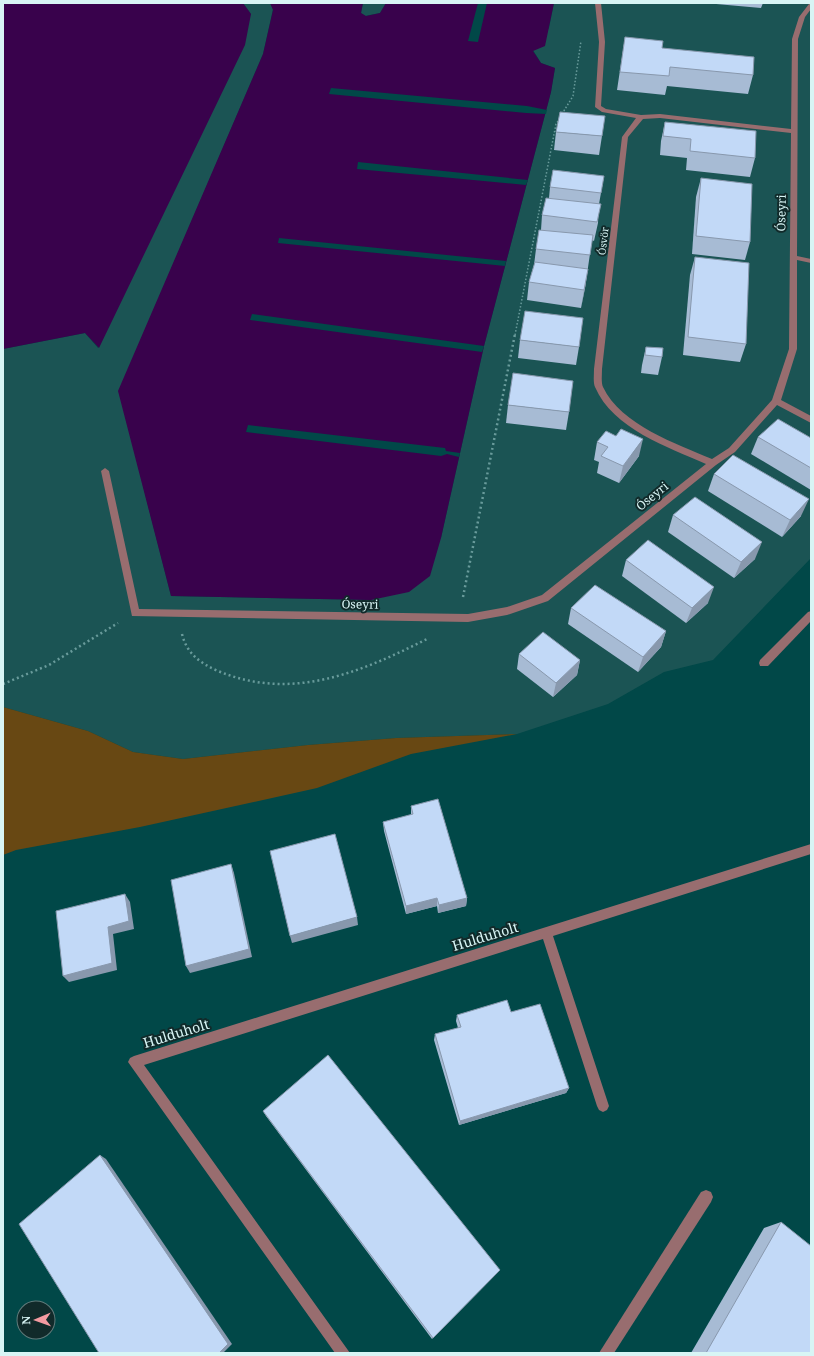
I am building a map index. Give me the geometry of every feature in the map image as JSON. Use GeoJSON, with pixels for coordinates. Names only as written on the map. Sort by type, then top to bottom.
{"type":"FeatureCollection","features":[{"type":"Feature","properties":{"kind":"street"},"geometry":{"type":"LineString","coordinates":[[598,3],[602,42],[598,107],[604,111],[641,117],[660,116],[794,131]]}},
{"type":"Feature","properties":{"kind":"street","name":"Óseyri"},"geometry":{"type":"LineString","coordinates":[[135,613],[460,617],[500,614],[523,607],[544,598],[713,463],[732,450],[776,401],[793,349],[795,39],[802,17],[811,5]]}},
{"type":"Feature","properties":{"kind":"street","name":"Ósvör"},"geometry":{"type":"LineString","coordinates":[[641,117],[625,138],[598,369],[598,386],[608,401],[623,417],[645,431],[713,463]]}},
{"type":"Feature","properties":{"kind":"street"},"geometry":{"type":"LineString","coordinates":[[793,257],[811,261]]}},
{"type":"Feature","properties":{"kind":"street"},"geometry":{"type":"LineString","coordinates":[[776,401],[811,420]]}},
{"type":"Feature","properties":{"kind":"street"},"geometry":{"type":"LineString","coordinates":[[105,471],[135,613]]}},
{"type":"Feature","properties":{"kind":"street"},"geometry":{"type":"LineString","coordinates":[[764,663],[811,615]]}},
{"type":"Feature","properties":{"kind":"street","name":"Hulduholt"},"geometry":{"type":"LineString","coordinates":[[343,1353],[134,1062],[811,849]]}},
{"type":"Feature","properties":{"kind":"street"},"geometry":{"type":"LineString","coordinates":[[546,932],[603,1106]]}},
{"type":"Feature","properties":{"kind":"street"},"geometry":{"type":"LineString","coordinates":[[606,1353],[706,1196]]}},
{"type":"Feature","properties":{"kind":"path"},"geometry":{"type":"LineString","coordinates":[[460,617],[556,124],[573,96],[581,40]]}},
{"type":"Feature","properties":{"kind":"path"},"geometry":{"type":"LineString","coordinates":[[3,684],[49,665],[135,613]]}},
{"type":"Feature","properties":{"kind":"path"},"geometry":{"type":"LineString","coordinates":[[176,613],[186,650],[213,670],[235,678],[258,682],[290,684],[335,678],[359,671],[428,638]]}},
{"type":"Feature","properties":{"kind":"shaded area"},"geometry":{"type":"Polygon","coordinates":[[[3,3],[243,3],[251,14],[245,45],[99,348],[85,333],[3,349],[3,3]]]}},
{"type":"Feature","properties":{"kind":"shaded area"},"geometry":{"type":"Polygon","coordinates":[[[243,3],[270,3],[273,9],[263,54],[119,391],[171,596],[371,600],[441,538],[484,346],[551,92],[555,68],[541,63],[533,50],[549,28],[554,3],[811,3],[811,558],[713,660],[664,672],[608,704],[517,734],[396,738],[308,745],[183,759],[133,752],[88,731],[3,707],[3,349],[85,333],[98,348],[251,14],[243,3]]]}},
{"type":"Feature","properties":{"kind":"shaded area"},"geometry":{"type":"Polygon","coordinates":[[[270,3],[363,3],[361,13],[366,16],[380,13],[386,3],[554,3],[545,46],[533,51],[541,63],[555,68],[551,92],[484,346],[441,538],[430,576],[409,592],[371,600],[171,596],[118,391],[263,54],[273,10],[270,3]]]}},
{"type":"Feature","properties":{"kind":"shaded area"},"geometry":{"type":"Polygon","coordinates":[[[363,3],[386,3],[380,13],[365,16],[361,13],[363,3]]]}},
{"type":"Feature","properties":{"kind":"shaded area"},"geometry":{"type":"Polygon","coordinates":[[[3,707],[88,731],[133,752],[183,759],[308,745],[396,738],[517,734],[411,754],[317,788],[140,827],[16,850],[3,855],[3,707]]]}},
{"type":"Feature","properties":{"kind":"pier"},"geometry":{"type":"Polygon","coordinates":[[[478,3],[487,3],[478,42],[468,41],[478,3]]]}},
{"type":"Feature","properties":{"kind":"pier"},"geometry":{"type":"Polygon","coordinates":[[[331,88],[527,106],[547,110],[546,114],[526,113],[329,94],[331,88]]]}},
{"type":"Feature","properties":{"kind":"pier"},"geometry":{"type":"Polygon","coordinates":[[[358,162],[528,180],[526,185],[357,169],[358,162]]]}},
{"type":"Feature","properties":{"kind":"pier"},"geometry":{"type":"Polygon","coordinates":[[[279,238],[506,261],[505,266],[278,243],[279,238]]]}},
{"type":"Feature","properties":{"kind":"pier"},"geometry":{"type":"Polygon","coordinates":[[[252,314],[484,346],[482,352],[250,320],[252,314]]]}},
{"type":"Feature","properties":{"kind":"pier"},"geometry":{"type":"Polygon","coordinates":[[[248,425],[445,448],[446,451],[460,453],[459,457],[447,454],[441,456],[246,432],[248,425]]]}},
{"type":"Feature","properties":{"kind":"building"},"geometry":{"type":"Polygon","coordinates":[[[625,37],[663,41],[662,48],[754,57],[753,75],[670,67],[669,76],[620,72],[625,37]]]}},
{"type":"Feature","properties":{"kind":"building"},"geometry":{"type":"Polygon","coordinates":[[[560,112],[605,116],[602,136],[556,132],[560,112]]]}},
{"type":"Feature","properties":{"kind":"building"},"geometry":{"type":"Polygon","coordinates":[[[665,122],[756,131],[755,158],[690,151],[691,139],[663,136],[665,122]]]}},
{"type":"Feature","properties":{"kind":"building"},"geometry":{"type":"Polygon","coordinates":[[[553,170],[604,176],[601,193],[550,187],[553,170]]]}},
{"type":"Feature","properties":{"kind":"building"},"geometry":{"type":"Polygon","coordinates":[[[701,178],[752,184],[750,242],[696,236],[701,178]]]}},
{"type":"Feature","properties":{"kind":"building"},"geometry":{"type":"Polygon","coordinates":[[[546,198],[601,204],[597,222],[542,215],[546,198]]]}},
{"type":"Feature","properties":{"kind":"building"},"geometry":{"type":"Polygon","coordinates":[[[539,230],[593,235],[590,255],[536,249],[539,230]]]}},
{"type":"Feature","properties":{"kind":"building"},"geometry":{"type":"Polygon","coordinates":[[[695,257],[749,263],[746,344],[688,337],[695,257]]]}},
{"type":"Feature","properties":{"kind":"building"},"geometry":{"type":"Polygon","coordinates":[[[535,262],[588,269],[584,290],[529,282],[535,262]]]}},
{"type":"Feature","properties":{"kind":"building"},"geometry":{"type":"Polygon","coordinates":[[[525,311],[583,318],[579,347],[520,340],[525,311]]]}},
{"type":"Feature","properties":{"kind":"building"},"geometry":{"type":"Polygon","coordinates":[[[646,347],[663,348],[662,357],[645,355],[646,347]]]}},
{"type":"Feature","properties":{"kind":"building"},"geometry":{"type":"Polygon","coordinates":[[[513,373],[573,381],[569,412],[508,405],[513,373]]]}},
{"type":"Feature","properties":{"kind":"building"},"geometry":{"type":"Polygon","coordinates":[[[778,419],[811,438],[811,468],[758,437],[778,419]]]}},
{"type":"Feature","properties":{"kind":"building"},"geometry":{"type":"Polygon","coordinates":[[[621,429],[643,439],[623,466],[601,456],[608,447],[597,442],[606,431],[616,436],[621,429]]]}},
{"type":"Feature","properties":{"kind":"building"},"geometry":{"type":"Polygon","coordinates":[[[733,455],[809,499],[790,520],[714,474],[733,455]]]}},
{"type":"Feature","properties":{"kind":"building"},"geometry":{"type":"Polygon","coordinates":[[[695,497],[762,542],[741,562],[673,515],[695,497]]]}},
{"type":"Feature","properties":{"kind":"building"},"geometry":{"type":"Polygon","coordinates":[[[648,540],[714,587],[692,608],[626,560],[648,540]]]}},
{"type":"Feature","properties":{"kind":"building"},"geometry":{"type":"Polygon","coordinates":[[[595,585],[666,631],[643,657],[571,608],[595,585]]]}},
{"type":"Feature","properties":{"kind":"building"},"geometry":{"type":"Polygon","coordinates":[[[543,632],[580,660],[556,683],[519,654],[543,632]]]}},
{"type":"Feature","properties":{"kind":"building"},"geometry":{"type":"Polygon","coordinates":[[[438,799],[467,898],[439,905],[437,898],[406,906],[383,822],[413,814],[411,806],[438,799]]]}},
{"type":"Feature","properties":{"kind":"building"},"geometry":{"type":"Polygon","coordinates":[[[335,834],[357,917],[290,936],[270,851],[335,834]]]}},
{"type":"Feature","properties":{"kind":"building"},"geometry":{"type":"Polygon","coordinates":[[[231,864],[249,949],[186,966],[171,880],[231,864]]]}},
{"type":"Feature","properties":{"kind":"building"},"geometry":{"type":"Polygon","coordinates":[[[125,894],[129,921],[108,927],[112,963],[63,976],[56,911],[125,894]]]}},
{"type":"Feature","properties":{"kind":"building"},"geometry":{"type":"Polygon","coordinates":[[[507,1000],[511,1012],[540,1004],[569,1088],[460,1121],[435,1034],[461,1027],[457,1015],[507,1000]]]}},
{"type":"Feature","properties":{"kind":"building"},"geometry":{"type":"Polygon","coordinates":[[[328,1055],[500,1270],[433,1338],[263,1111],[328,1055]]]}},
{"type":"Feature","properties":{"kind":"building"},"geometry":{"type":"Polygon","coordinates":[[[100,1155],[228,1344],[219,1353],[99,1353],[19,1224],[100,1155]]]}},
{"type":"Feature","properties":{"kind":"building"},"geometry":{"type":"Polygon","coordinates":[[[781,1222],[811,1246],[811,1353],[706,1353],[781,1222]]]}}]}
